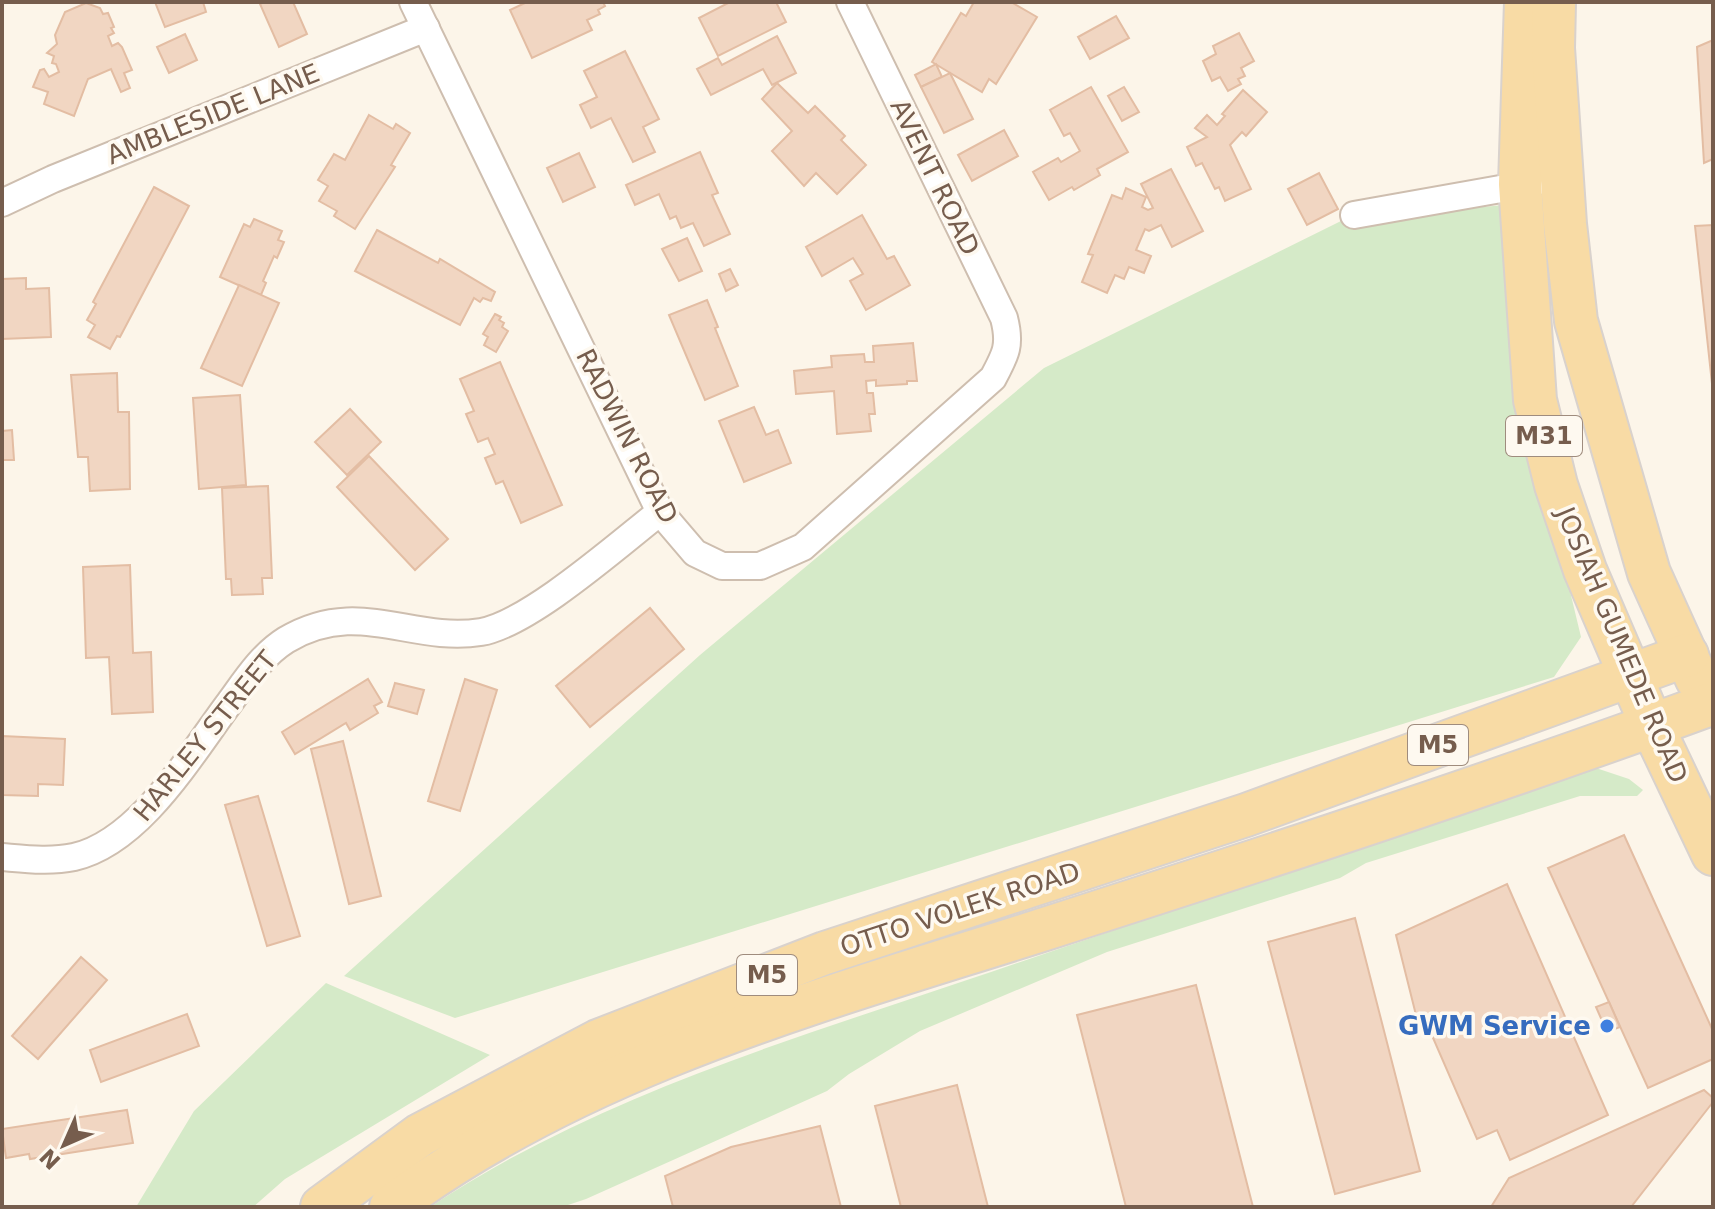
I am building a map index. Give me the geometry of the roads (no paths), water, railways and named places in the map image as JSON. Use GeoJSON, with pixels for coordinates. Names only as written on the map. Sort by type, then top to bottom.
{"type":"FeatureCollection","features":[{"type":"Feature","properties":{"kind":"main road","name":"JOSIAH GUMEDE ROAD"},"geometry":{"type":"LineString","coordinates":[[1526,2],[1520,184],[1535,400],[1556,485],[1580,556],[1629,675],[1713,854]]}},
{"type":"Feature","properties":{"kind":"main road","name":"JOSIAH GUMEDE ROAD"},"geometry":{"type":"LineString","coordinates":[[1554,2],[1553,48],[1562,180],[1576,321],[1649,573],[1710,712]]}},
{"type":"Feature","properties":{"kind":"main road","name":"M5"},"geometry":{"type":"LineString","coordinates":[[1629,675],[1687,655]]}},
{"type":"Feature","properties":{"kind":"main road","name":"OTTO VOLEK ROAD"},"geometry":{"type":"LineString","coordinates":[[322,1207],[420,1135],[598,1041],[825,953],[1246,815],[1629,675]]}},
{"type":"Feature","properties":{"kind":"main road","name":"M5"},"geometry":{"type":"LineString","coordinates":[[1652,726],[1710,712]]}},
{"type":"Feature","properties":{"kind":"main road","name":"OTTO VOLEK ROAD"},"geometry":{"type":"LineString","coordinates":[[391,1207],[426,1181],[511,1131],[608,1081],[707,1041],[847,992],[1252,862],[1652,726]]}},
{"type":"Feature","properties":{"kind":"street","name":"RADWIN ROAD"},"geometry":{"type":"LineString","coordinates":[[413,2],[660,512],[695,553],[722,566],[760,566],[803,547],[993,378],[1006,355]]}},
{"type":"Feature","properties":{"kind":"street","name":"AVENT ROAD"},"geometry":{"type":"LineString","coordinates":[[850,2],[1004,318],[1009,337],[1006,355]]}},
{"type":"Feature","properties":{"kind":"street","name":"AMBLESIDE LANE"},"geometry":{"type":"LineString","coordinates":[[2,203],[53,179],[426,28]]}},
{"type":"Feature","properties":{"kind":"street"},"geometry":{"type":"LineString","coordinates":[[1354,215],[1520,184],[1562,180]]}},
{"type":"Feature","properties":{"kind":"street","name":"HARLEY STREET"},"geometry":{"type":"LineString","coordinates":[[2,857],[39,861],[74,857],[101,848],[126,832],[151,806],[260,662],[295,635],[326,623],[356,620],[452,634],[482,632],[506,624],[539,604],[660,512]]}},
{"type":"Feature","properties":{"kind":"place","name":"GWM Service"},"geometry":{"type":"Point","coordinates":[1607,1026]}}]}
